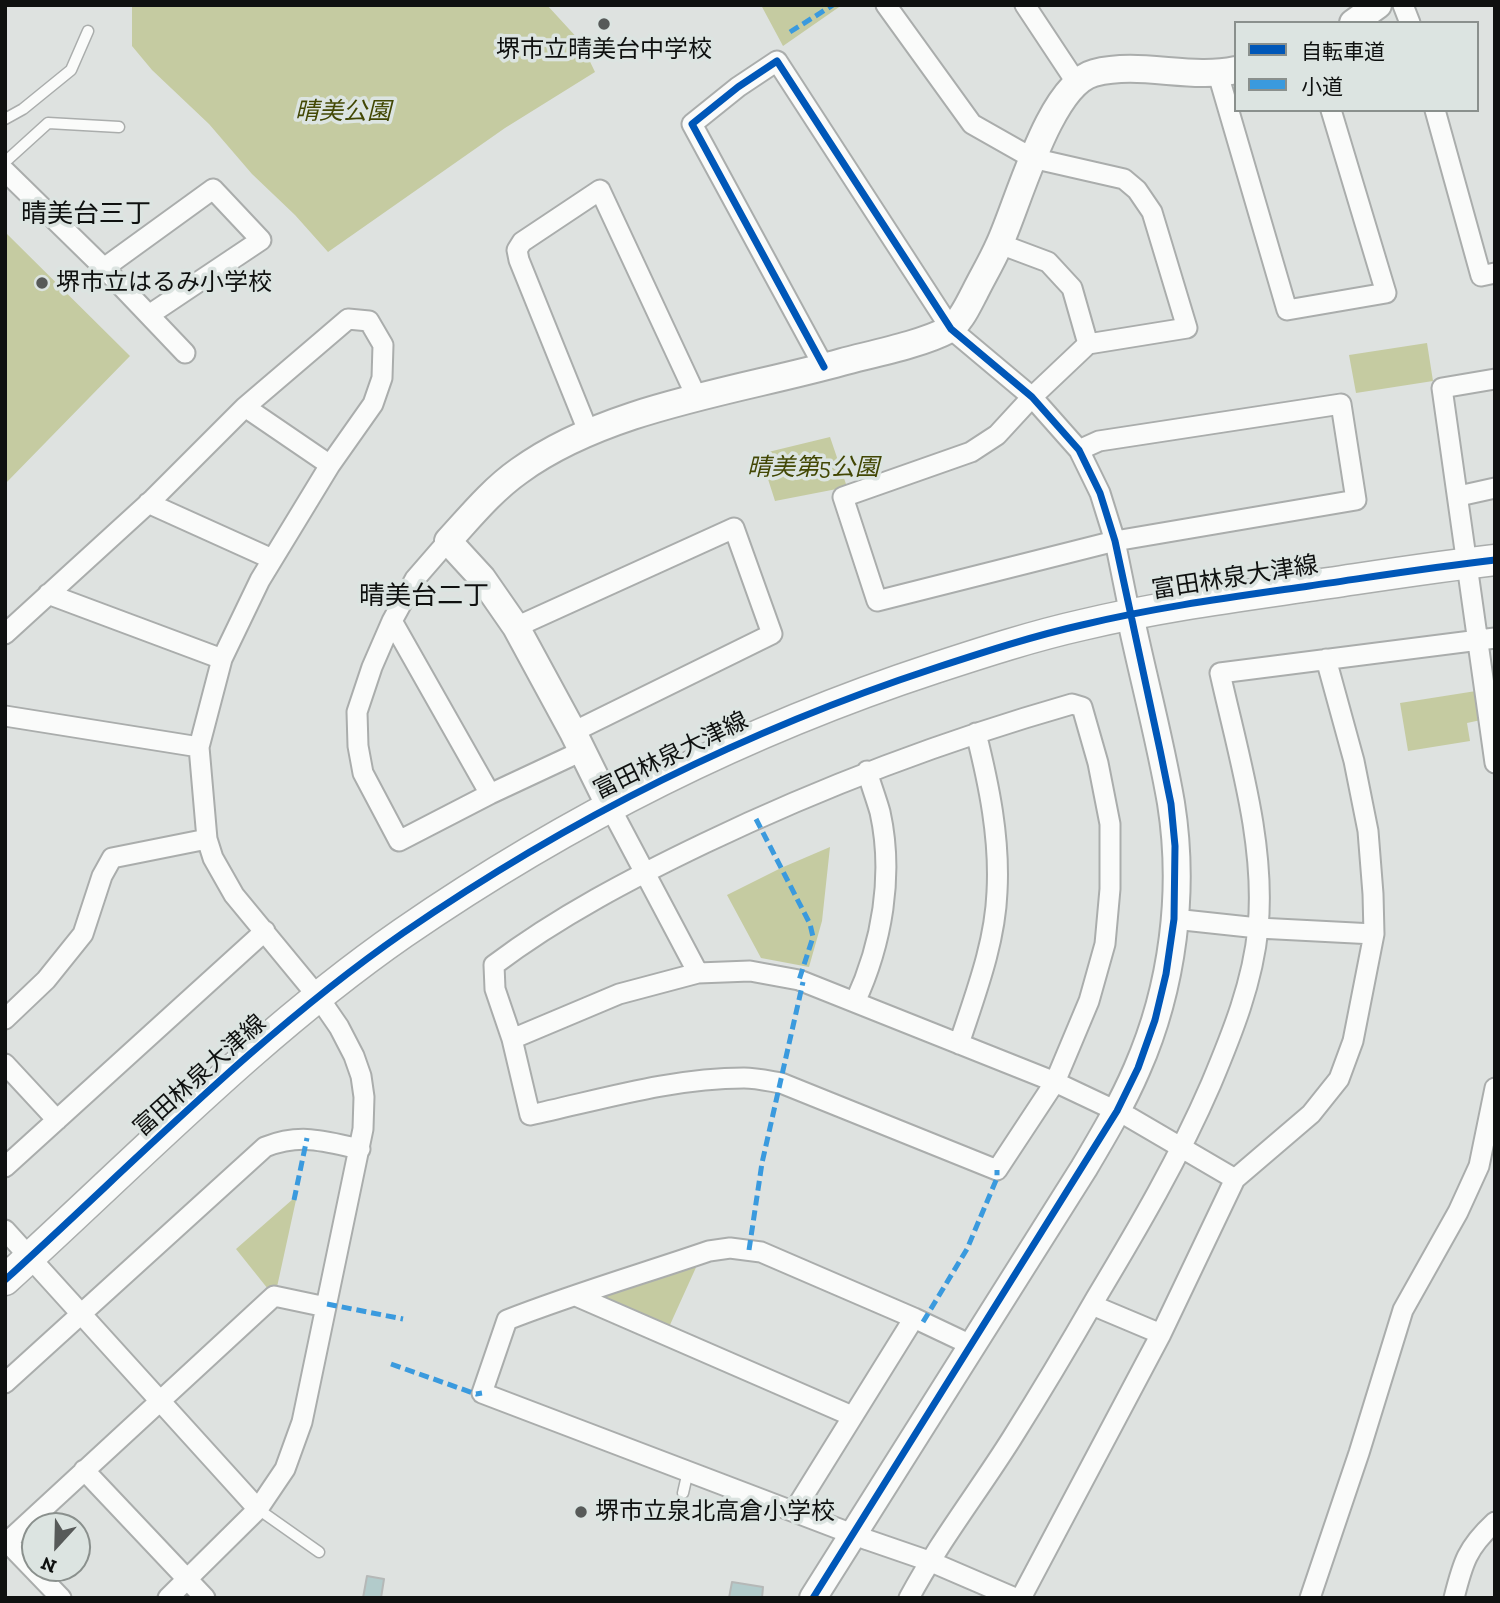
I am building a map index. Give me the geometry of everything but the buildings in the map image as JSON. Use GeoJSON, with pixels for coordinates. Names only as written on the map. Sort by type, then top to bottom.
{"type":"FeatureCollection","features":[{"type":"Feature","properties":{"kind":"main road","name":"富田林泉大津線"},"geometry":{"type":"LineString","coordinates":[[5,1280],[237,1066],[319,998],[401,935],[519,858],[610,807],[788,721],[885,684],[995,648],[1080,625],[1167,607],[1480,561]]}},
{"type":"Feature","properties":{"kind":"street"},"geometry":{"type":"LineString","coordinates":[[886,5],[972,124],[1032,158],[1124,179],[1137,190],[1152,212],[1187,328],[1088,344],[1032,397],[997,435],[971,452],[843,497],[877,601],[1115,541],[1356,500],[1340,404],[1099,441],[1079,450]]}},
{"type":"Feature","properties":{"kind":"street"},"geometry":{"type":"LineString","coordinates":[[1025,5],[1076,82]]}},
{"type":"Feature","properties":{"kind":"street"},"geometry":{"type":"LineString","coordinates":[[1356,21],[1378,5]]}},
{"type":"Feature","properties":{"kind":"street"},"geometry":{"type":"LineString","coordinates":[[813,1598],[1117,1111],[1138,1068],[1155,1020],[1166,974],[1174,919],[1175,846],[1171,804],[1115,541],[1100,493],[1079,450],[1032,397],[951,329],[777,61],[738,87],[692,124],[824,367]]}},
{"type":"Feature","properties":{"kind":"street"},"geometry":{"type":"LineString","coordinates":[[516,627],[734,528],[772,634],[577,742],[490,794],[399,841],[363,773],[358,746],[358,712],[372,667],[392,621],[415,579],[484,502],[519,471],[588,431],[697,398],[929,338],[951,329],[969,303],[1000,244],[1032,158],[1055,113],[1076,82],[1093,74],[1124,70],[1227,72],[1234,100]]}},
{"type":"Feature","properties":{"kind":"street"},"geometry":{"type":"LineString","coordinates":[[1237,112],[1287,310],[1386,293],[1332,112]]}},
{"type":"Feature","properties":{"kind":"street"},"geometry":{"type":"LineString","coordinates":[[1436,112],[1482,275],[1495,273]]}},
{"type":"Feature","properties":{"kind":"street"},"geometry":{"type":"LineString","coordinates":[[5,171],[104,268],[185,353]]}},
{"type":"Feature","properties":{"kind":"street"},"geometry":{"type":"LineString","coordinates":[[104,268],[213,189],[261,240],[149,315]]}},
{"type":"Feature","properties":{"kind":"street"},"geometry":{"type":"LineString","coordinates":[[588,431],[517,250],[522,242],[600,190],[697,398]]}},
{"type":"Feature","properties":{"kind":"street"},"geometry":{"type":"LineString","coordinates":[[1000,244],[1048,262],[1072,288],[1088,344]]}},
{"type":"Feature","properties":{"kind":"street"},"geometry":{"type":"LineString","coordinates":[[5,634],[148,503],[245,407],[348,319],[369,321],[383,345],[382,379],[373,404],[330,466],[272,559],[222,659],[199,747],[207,839],[213,858],[234,895],[319,998],[339,1027],[354,1056],[364,1097],[360,1149],[302,1422],[285,1469],[258,1509],[168,1598]]}},
{"type":"Feature","properties":{"kind":"street"},"geometry":{"type":"LineString","coordinates":[[1495,379],[1442,388],[1459,496],[1480,561],[1495,763]]}},
{"type":"Feature","properties":{"kind":"street"},"geometry":{"type":"LineString","coordinates":[[245,407],[330,466]]}},
{"type":"Feature","properties":{"kind":"street"},"geometry":{"type":"LineString","coordinates":[[1459,496],[1495,488]]}},
{"type":"Feature","properties":{"kind":"street"},"geometry":{"type":"LineString","coordinates":[[148,503],[272,559]]}},
{"type":"Feature","properties":{"kind":"street"},"geometry":{"type":"LineString","coordinates":[[448,541],[482,578],[516,627],[698,973]]}},
{"type":"Feature","properties":{"kind":"street"},"geometry":{"type":"LineString","coordinates":[[48,594],[222,659]]}},
{"type":"Feature","properties":{"kind":"street"},"geometry":{"type":"LineString","coordinates":[[392,621],[490,794]]}},
{"type":"Feature","properties":{"kind":"street"},"geometry":{"type":"LineString","coordinates":[[909,1598],[929,1561],[1011,1439],[1138,1228],[1181,1147],[1228,1044],[1248,983],[1258,928],[1254,821],[1220,673],[1486,639]]}},
{"type":"Feature","properties":{"kind":"street"},"geometry":{"type":"LineString","coordinates":[[1021,1598],[1161,1334],[1235,1179],[1311,1114],[1339,1079],[1353,1041],[1374,934],[1373,894],[1368,831],[1354,761],[1326,659]]}},
{"type":"Feature","properties":{"kind":"street"},"geometry":{"type":"LineString","coordinates":[[1072,704],[1082,707],[1098,763],[1110,824],[1110,889],[1105,944],[1088,1002],[1055,1082],[997,1170],[781,1083],[746,1078],[672,1084],[530,1115],[512,1040],[495,989],[494,965],[533,936],[646,872],[756,819],[867,771],[976,733],[1072,704]]}},
{"type":"Feature","properties":{"kind":"street"},"geometry":{"type":"LineString","coordinates":[[5,716],[199,747]]}},
{"type":"Feature","properties":{"kind":"street"},"geometry":{"type":"LineString","coordinates":[[959,1044],[989,946],[997,894],[996,837],[988,780],[976,733]]}},
{"type":"Feature","properties":{"kind":"street"},"geometry":{"type":"LineString","coordinates":[[855,1002],[867,976],[884,905],[886,864],[880,813],[867,771]]}},
{"type":"Feature","properties":{"kind":"street"},"geometry":{"type":"LineString","coordinates":[[5,1019],[46,980],[83,934],[102,876],[112,858],[207,839]]}},
{"type":"Feature","properties":{"kind":"street"},"geometry":{"type":"LineString","coordinates":[[1174,919],[1258,928],[1374,934]]}},
{"type":"Feature","properties":{"kind":"street"},"geometry":{"type":"LineString","coordinates":[[5,1167],[265,931]]}},
{"type":"Feature","properties":{"kind":"street"},"geometry":{"type":"LineString","coordinates":[[512,1040],[618,994],[698,973],[750,971],[799,980],[1055,1082],[1117,1111],[1235,1179]]}},
{"type":"Feature","properties":{"kind":"street"},"geometry":{"type":"LineString","coordinates":[[5,1064],[57,1120]]}},
{"type":"Feature","properties":{"kind":"street"},"geometry":{"type":"LineString","coordinates":[[1310,1598],[1403,1310],[1458,1212],[1479,1166],[1495,1088]]}},
{"type":"Feature","properties":{"kind":"street"},"geometry":{"type":"LineString","coordinates":[[5,1383],[265,1147],[285,1139],[307,1138],[360,1149]]}},
{"type":"Feature","properties":{"kind":"street"},"geometry":{"type":"LineString","coordinates":[[5,1230],[258,1509]]}},
{"type":"Feature","properties":{"kind":"street"},"geometry":{"type":"LineString","coordinates":[[971,1345],[761,1252],[730,1248],[709,1251],[540,1306],[507,1320],[482,1393],[929,1561],[1015,1598]]}},
{"type":"Feature","properties":{"kind":"street"},"geometry":{"type":"LineString","coordinates":[[61,1598],[6,1543],[274,1296],[326,1307]]}},
{"type":"Feature","properties":{"kind":"street"},"geometry":{"type":"LineString","coordinates":[[576,1296],[852,1416]]}},
{"type":"Feature","properties":{"kind":"street"},"geometry":{"type":"LineString","coordinates":[[1092,1305],[1161,1334]]}},
{"type":"Feature","properties":{"kind":"street"},"geometry":{"type":"LineString","coordinates":[[794,1511],[914,1318]]}},
{"type":"Feature","properties":{"kind":"street"},"geometry":{"type":"LineString","coordinates":[[85,1470],[205,1598]]}},
{"type":"Feature","properties":{"kind":"street"},"geometry":{"type":"LineString","coordinates":[[1454,1598],[1463,1563],[1475,1540],[1495,1522]]}},
{"type":"Feature","properties":{"kind":"lane"},"geometry":{"type":"LineString","coordinates":[[5,119],[23,109],[71,70],[88,31]]}},
{"type":"Feature","properties":{"kind":"lane"},"geometry":{"type":"LineString","coordinates":[[5,162],[48,123],[119,127]]}},
{"type":"Feature","properties":{"kind":"lane"},"geometry":{"type":"LineString","coordinates":[[683,1493],[688,1471]]}},
{"type":"Feature","properties":{"kind":"lane"},"geometry":{"type":"LineString","coordinates":[[258,1509],[319,1552]]}},
{"type":"Feature","properties":{"kind":"green space","name":"晴美公園"},"geometry":{"type":"Polygon","coordinates":[[[132,5],[547,5],[580,41],[595,72],[505,128],[328,252],[132,46],[132,5]]]}},
{"type":"Feature","properties":{"kind":"green space"},"geometry":{"type":"Polygon","coordinates":[[[761,5],[842,5],[783,46],[761,5]]]}},
{"type":"Feature","properties":{"kind":"green space","name":"堺市立はるみ小学校"},"geometry":{"type":"Polygon","coordinates":[[[5,232],[130,356],[5,484],[5,232]]]}},
{"type":"Feature","properties":{"kind":"green space"},"geometry":{"type":"Polygon","coordinates":[[[1427,343],[1433,381],[1356,393],[1349,355],[1427,343]]]}},
{"type":"Feature","properties":{"kind":"green space","name":"晴美第5公園"},"geometry":{"type":"Polygon","coordinates":[[[830,437],[847,487],[775,501],[760,454],[830,437]]]}},
{"type":"Feature","properties":{"kind":"green space"},"geometry":{"type":"Polygon","coordinates":[[[1476,691],[1481,720],[1467,723],[1470,741],[1408,751],[1400,703],[1476,691]]]}},
{"type":"Feature","properties":{"kind":"green space"},"geometry":{"type":"Polygon","coordinates":[[[830,847],[822,921],[809,967],[761,958],[727,895],[830,847]]]}},
{"type":"Feature","properties":{"kind":"green space"},"geometry":{"type":"Polygon","coordinates":[[[293,1199],[296,1200],[277,1287],[268,1289],[236,1249],[293,1199]]]}},
{"type":"Feature","properties":{"kind":"green space"},"geometry":{"type":"Polygon","coordinates":[[[698,1263],[669,1327],[603,1298],[604,1293],[698,1263]]]}},
{"type":"Feature","properties":{"kind":"marked path"},"geometry":{"type":"LineString","coordinates":[[790,32],[833,5]]}},
{"type":"Feature","properties":{"kind":"marked path"},"geometry":{"type":"LineString","coordinates":[[756,819],[810,924],[813,937],[799,980]]}},
{"type":"Feature","properties":{"kind":"marked path"},"geometry":{"type":"LineString","coordinates":[[749,1250],[762,1163],[803,982]]}},
{"type":"Feature","properties":{"kind":"marked path"},"geometry":{"type":"LineString","coordinates":[[294,1200],[307,1138]]}},
{"type":"Feature","properties":{"kind":"marked path"},"geometry":{"type":"LineString","coordinates":[[923,1322],[967,1249],[997,1178],[997,1170]]}},
{"type":"Feature","properties":{"kind":"marked path"},"geometry":{"type":"LineString","coordinates":[[327,1304],[403,1319]]}},
{"type":"Feature","properties":{"kind":"marked path"},"geometry":{"type":"LineString","coordinates":[[391,1364],[476,1394],[482,1393]]}},
{"type":"Feature","properties":{"kind":"cycle path"},"geometry":{"type":"LineString","coordinates":[[813,1598],[1117,1111],[1138,1068],[1155,1020],[1166,974],[1174,919],[1175,846],[1171,804],[1115,541],[1100,493],[1079,450],[1032,397],[951,329],[777,61],[738,87],[692,124],[824,367]]}},
{"type":"Feature","properties":{"kind":"cycle path"},"geometry":{"type":"LineString","coordinates":[[5,1280],[248,1056],[350,972],[465,892],[529,853],[660,781],[727,749],[865,693],[1045,634],[1195,603],[1495,560]]}},
{"type":"Feature","properties":{"kind":"place","name":"堺市立晴美台中学校"},"geometry":{"type":"Point","coordinates":[604,24]}},
{"type":"Feature","properties":{"kind":"place","name":"堺市立はるみ小学校"},"geometry":{"type":"Point","coordinates":[42,283]}},
{"type":"Feature","properties":{"kind":"place","name":"堺市立泉北高倉小学校"},"geometry":{"type":"Point","coordinates":[581,1512]}},
{"type":"Feature","properties":{"kind":"district","name":"晴美台三丁"},"geometry":{"type":"Point","coordinates":[86,215]}},
{"type":"Feature","properties":{"kind":"district","name":"晴美台二丁"},"geometry":{"type":"Point","coordinates":[424,597]}}]}
